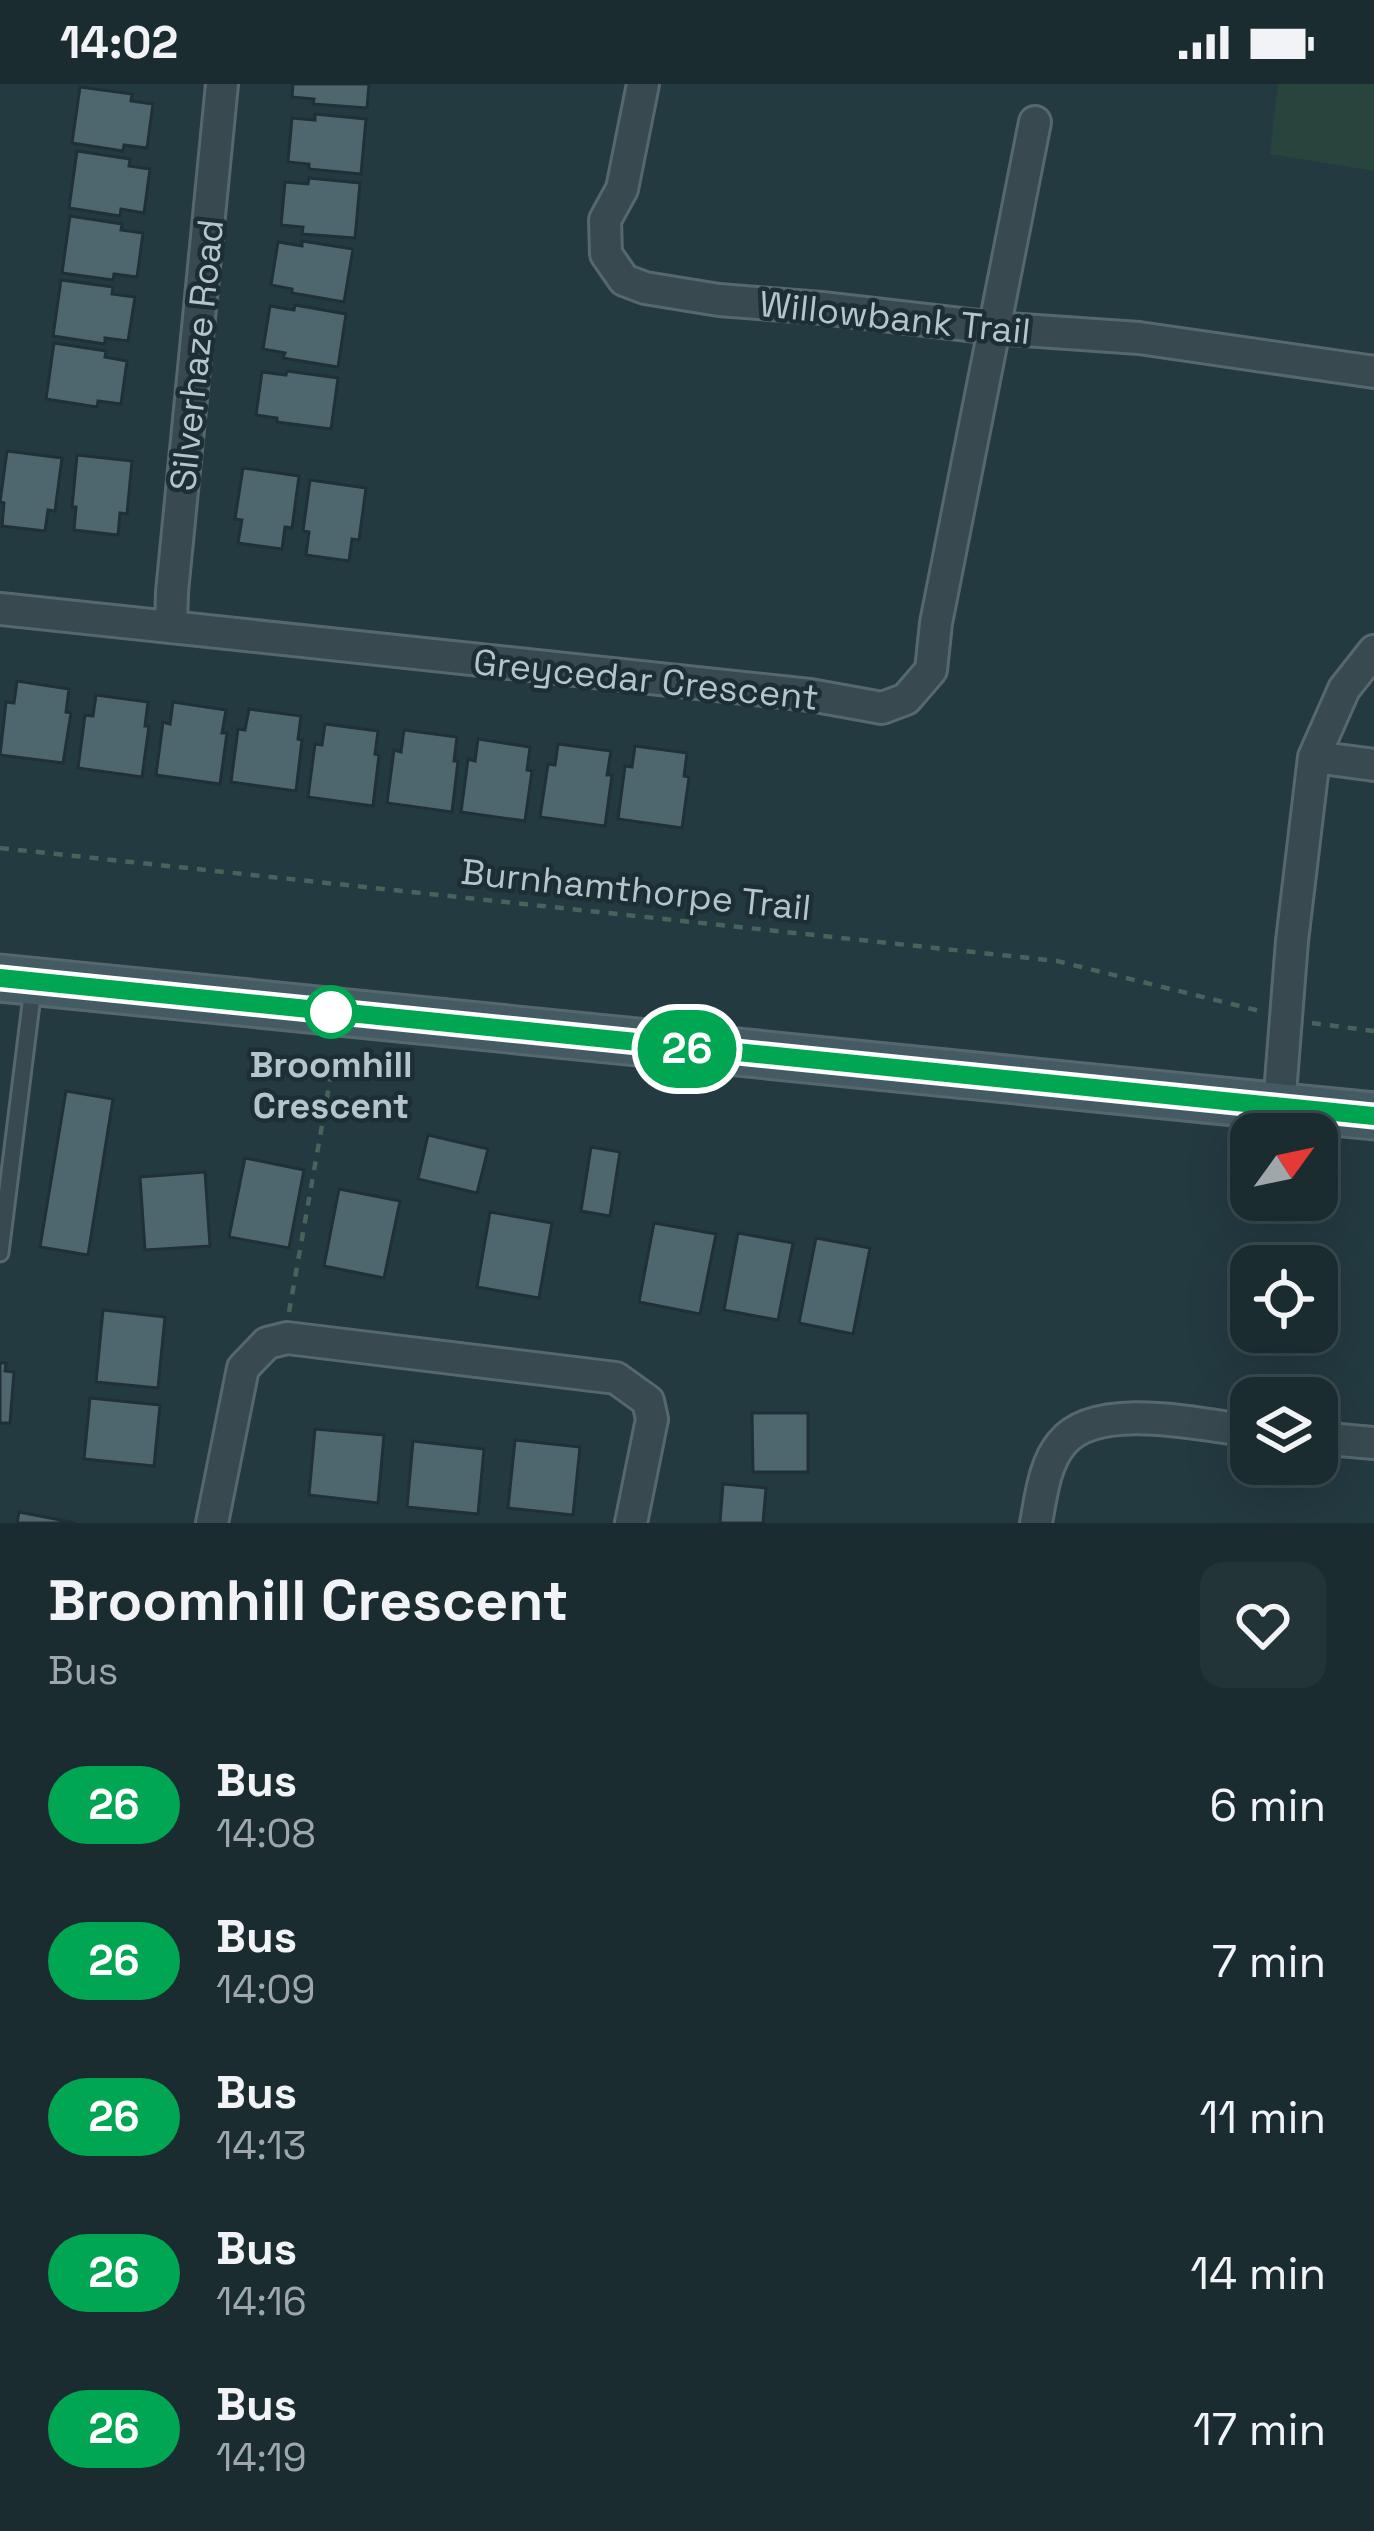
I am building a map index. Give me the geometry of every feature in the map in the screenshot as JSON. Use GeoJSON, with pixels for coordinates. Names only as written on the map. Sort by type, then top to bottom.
{"type":"FeatureCollection","features":[{"type":"Feature","properties":{"kind":"main road"},"geometry":{"type":"LineString","coordinates":[[17,980],[1374,1116]]}},
{"type":"Feature","properties":{"kind":"street","name":"Silverhaze Road"},"geometry":{"type":"LineString","coordinates":[[171,627],[222,84]]}},
{"type":"Feature","properties":{"kind":"street","name":"Willowbank Trail"},"geometry":{"type":"LineString","coordinates":[[643,84],[622,189],[605,220],[606,254],[624,280],[651,291],[995,328],[1139,338],[1374,372]]}},
{"type":"Feature","properties":{"kind":"street","name":"Greycedar Crescent"},"geometry":{"type":"LineString","coordinates":[[0,609],[810,695],[882,708],[906,699],[931,670],[936,623],[1035,122]]}},
{"type":"Feature","properties":{"kind":"street"},"geometry":{"type":"LineString","coordinates":[[1279,1107],[1314,757],[1344,689],[1374,651]]}},
{"type":"Feature","properties":{"kind":"street"},"geometry":{"type":"LineString","coordinates":[[1314,757],[1374,766]]}},
{"type":"Feature","properties":{"kind":"street"},"geometry":{"type":"LineString","coordinates":[[212,1523],[243,1368],[267,1343],[287,1338],[616,1378],[648,1401],[652,1419],[631,1523]]}},
{"type":"Feature","properties":{"kind":"street"},"geometry":{"type":"LineString","coordinates":[[1036,1523],[1045,1479],[1062,1442],[1095,1421],[1133,1417],[1230,1429]]}},
{"type":"Feature","properties":{"kind":"street"},"geometry":{"type":"LineString","coordinates":[[1338,1440],[1374,1443]]}},
{"type":"Feature","properties":{"kind":"lane"},"geometry":{"type":"LineString","coordinates":[[0,1253],[17,980]]}},
{"type":"Feature","properties":{"kind":"path","name":"Burnhamthorpe Trail"},"geometry":{"type":"LineString","coordinates":[[0,848],[1057,961],[1261,1011]]}},
{"type":"Feature","properties":{"kind":"path"},"geometry":{"type":"LineString","coordinates":[[1311,1023],[1374,1031]]}},
{"type":"Feature","properties":{"kind":"path"},"geometry":{"type":"LineString","coordinates":[[289,1322],[334,1052]]}},
{"type":"Feature","properties":{"kind":"green space"},"geometry":{"type":"Polygon","coordinates":[[[1278,84],[1374,84],[1374,171],[1270,154],[1278,84]]]}},
{"type":"Feature","properties":{"kind":"building"},"geometry":{"type":"Polygon","coordinates":[[[293,84],[369,84],[367,108],[313,104],[314,99],[292,97],[293,84]]]}},
{"type":"Feature","properties":{"kind":"building"},"geometry":{"type":"Polygon","coordinates":[[[80,87],[132,94],[131,101],[153,104],[147,148],[124,145],[123,151],[72,143],[80,87]]]}},
{"type":"Feature","properties":{"kind":"building"},"geometry":{"type":"Polygon","coordinates":[[[315,114],[366,119],[361,174],[288,162],[292,118],[315,120],[315,114]]]}},
{"type":"Feature","properties":{"kind":"building"},"geometry":{"type":"Polygon","coordinates":[[[77,151],[130,159],[129,166],[150,169],[144,213],[121,209],[120,216],[69,208],[77,151]]]}},
{"type":"Feature","properties":{"kind":"building"},"geometry":{"type":"Polygon","coordinates":[[[309,178],[360,183],[355,238],[302,234],[303,227],[281,225],[285,182],[308,184],[309,178]]]}},
{"type":"Feature","properties":{"kind":"building"},"geometry":{"type":"Polygon","coordinates":[[[70,216],[122,224],[121,230],[143,233],[137,277],[114,274],[113,280],[62,273],[70,216]]]}},
{"type":"Feature","properties":{"kind":"building"},"geometry":{"type":"Polygon","coordinates":[[[302,241],[353,249],[344,302],[271,285],[278,242],[302,246],[302,241]]]}},
{"type":"Feature","properties":{"kind":"building"},"geometry":{"type":"Polygon","coordinates":[[[61,280],[113,287],[112,294],[135,297],[128,341],[105,338],[105,344],[53,336],[61,280]]]}},
{"type":"Feature","properties":{"kind":"building"},"geometry":{"type":"Polygon","coordinates":[[[295,305],[346,314],[338,367],[283,358],[285,353],[263,349],[270,306],[294,310],[295,305]]]}},
{"type":"Feature","properties":{"kind":"building"},"geometry":{"type":"Polygon","coordinates":[[[54,343],[106,351],[105,357],[127,361],[121,404],[98,401],[97,407],[46,399],[54,343]]]}},
{"type":"Feature","properties":{"kind":"building"},"geometry":{"type":"Polygon","coordinates":[[[287,371],[338,378],[331,429],[256,415],[262,372],[286,375],[287,371]]]}},
{"type":"Feature","properties":{"kind":"building"},"geometry":{"type":"Polygon","coordinates":[[[7,451],[62,458],[55,511],[48,510],[45,531],[2,526],[7,451]]]}},
{"type":"Feature","properties":{"kind":"building"},"geometry":{"type":"Polygon","coordinates":[[[77,455],[132,461],[127,514],[120,513],[118,535],[74,530],[77,455]]]}},
{"type":"Feature","properties":{"kind":"building"},"geometry":{"type":"Polygon","coordinates":[[[243,468],[299,476],[292,528],[285,527],[282,549],[238,543],[242,520],[235,519],[243,468]]]}},
{"type":"Feature","properties":{"kind":"building"},"geometry":{"type":"Polygon","coordinates":[[[310,480],[366,488],[359,540],[352,539],[349,561],[306,555],[309,532],[303,531],[310,480]]]}},
{"type":"Feature","properties":{"kind":"building"},"geometry":{"type":"Polygon","coordinates":[[[17,681],[69,689],[66,712],[71,713],[63,763],[0,755],[6,702],[14,703],[17,681]]]}},
{"type":"Feature","properties":{"kind":"building"},"geometry":{"type":"Polygon","coordinates":[[[96,695],[148,702],[142,777],[78,768],[85,715],[93,716],[96,695]]]}},
{"type":"Feature","properties":{"kind":"building"},"geometry":{"type":"Polygon","coordinates":[[[173,702],[226,710],[220,784],[156,775],[163,722],[170,724],[173,702]]]}},
{"type":"Feature","properties":{"kind":"building"},"geometry":{"type":"Polygon","coordinates":[[[249,709],[301,716],[296,791],[231,782],[238,729],[245,730],[249,709]]]}},
{"type":"Feature","properties":{"kind":"building"},"geometry":{"type":"Polygon","coordinates":[[[325,724],[378,731],[373,806],[308,797],[315,744],[322,745],[325,724]]]}},
{"type":"Feature","properties":{"kind":"building"},"geometry":{"type":"Polygon","coordinates":[[[404,730],[457,737],[452,812],[387,803],[394,750],[401,752],[404,730]]]}},
{"type":"Feature","properties":{"kind":"building"},"geometry":{"type":"Polygon","coordinates":[[[478,739],[530,747],[527,770],[532,771],[525,821],[461,812],[468,759],[475,761],[478,739]]]}},
{"type":"Feature","properties":{"kind":"building"},"geometry":{"type":"Polygon","coordinates":[[[558,744],[611,751],[605,826],[540,817],[548,764],[555,765],[558,744]]]}},
{"type":"Feature","properties":{"kind":"building"},"geometry":{"type":"Polygon","coordinates":[[[635,746],[687,753],[682,828],[618,819],[625,766],[632,767],[635,746]]]}},
{"type":"Feature","properties":{"kind":"building"},"geometry":{"type":"Polygon","coordinates":[[[66,1091],[113,1099],[88,1255],[40,1247],[66,1091]]]}},
{"type":"Feature","properties":{"kind":"building"},"geometry":{"type":"Polygon","coordinates":[[[428,1135],[488,1149],[477,1193],[418,1179],[428,1135]]]}},
{"type":"Feature","properties":{"kind":"building"},"geometry":{"type":"Polygon","coordinates":[[[591,1147],[620,1152],[610,1216],[581,1211],[591,1147]]]}},
{"type":"Feature","properties":{"kind":"building"},"geometry":{"type":"Polygon","coordinates":[[[245,1158],[304,1170],[289,1248],[229,1237],[245,1158]]]}},
{"type":"Feature","properties":{"kind":"building"},"geometry":{"type":"Polygon","coordinates":[[[205,1172],[210,1246],[145,1250],[140,1177],[205,1172]]]}},
{"type":"Feature","properties":{"kind":"building"},"geometry":{"type":"Polygon","coordinates":[[[339,1189],[400,1201],[384,1278],[324,1266],[339,1189]]]}},
{"type":"Feature","properties":{"kind":"building"},"geometry":{"type":"Polygon","coordinates":[[[490,1212],[552,1223],[539,1298],[477,1287],[490,1212]]]}},
{"type":"Feature","properties":{"kind":"building"},"geometry":{"type":"Polygon","coordinates":[[[654,1223],[716,1234],[700,1314],[639,1302],[654,1223]]]}},
{"type":"Feature","properties":{"kind":"building"},"geometry":{"type":"Polygon","coordinates":[[[738,1233],[793,1243],[778,1320],[724,1310],[738,1233]]]}},
{"type":"Feature","properties":{"kind":"building"},"geometry":{"type":"Polygon","coordinates":[[[816,1238],[870,1248],[853,1334],[799,1323],[816,1238]]]}},
{"type":"Feature","properties":{"kind":"building"},"geometry":{"type":"Polygon","coordinates":[[[103,1310],[165,1317],[158,1388],[96,1382],[103,1310]]]}},
{"type":"Feature","properties":{"kind":"building"},"geometry":{"type":"Polygon","coordinates":[[[0,1363],[6,1363],[5,1371],[14,1372],[10,1423],[0,1423],[0,1363]]]}},
{"type":"Feature","properties":{"kind":"building"},"geometry":{"type":"Polygon","coordinates":[[[90,1398],[160,1405],[154,1466],[84,1459],[90,1398]]]}},
{"type":"Feature","properties":{"kind":"building"},"geometry":{"type":"Polygon","coordinates":[[[752,1413],[808,1413],[808,1472],[753,1472],[752,1413]]]}},
{"type":"Feature","properties":{"kind":"building"},"geometry":{"type":"Polygon","coordinates":[[[315,1429],[384,1435],[378,1503],[309,1495],[315,1429]]]}},
{"type":"Feature","properties":{"kind":"building"},"geometry":{"type":"Polygon","coordinates":[[[515,1440],[580,1447],[573,1515],[508,1508],[515,1440]]]}},
{"type":"Feature","properties":{"kind":"building"},"geometry":{"type":"Polygon","coordinates":[[[413,1441],[484,1449],[478,1514],[407,1507],[413,1441]]]}},
{"type":"Feature","properties":{"kind":"building"},"geometry":{"type":"Polygon","coordinates":[[[723,1484],[766,1488],[763,1523],[720,1523],[723,1484]]]}},
{"type":"Feature","properties":{"kind":"building"},"geometry":{"type":"Polygon","coordinates":[[[19,1512],[76,1523],[17,1523],[19,1512]]]}},
{"type":"Feature","properties":{"kind":"bus line","name":"26"},"geometry":{"type":"LineString","coordinates":[[0,978],[1374,1116]]}},
{"type":"Feature","properties":{"kind":"place","name":"Broomhill Crescent"},"geometry":{"type":"Point","coordinates":[331,1012]}}]}
